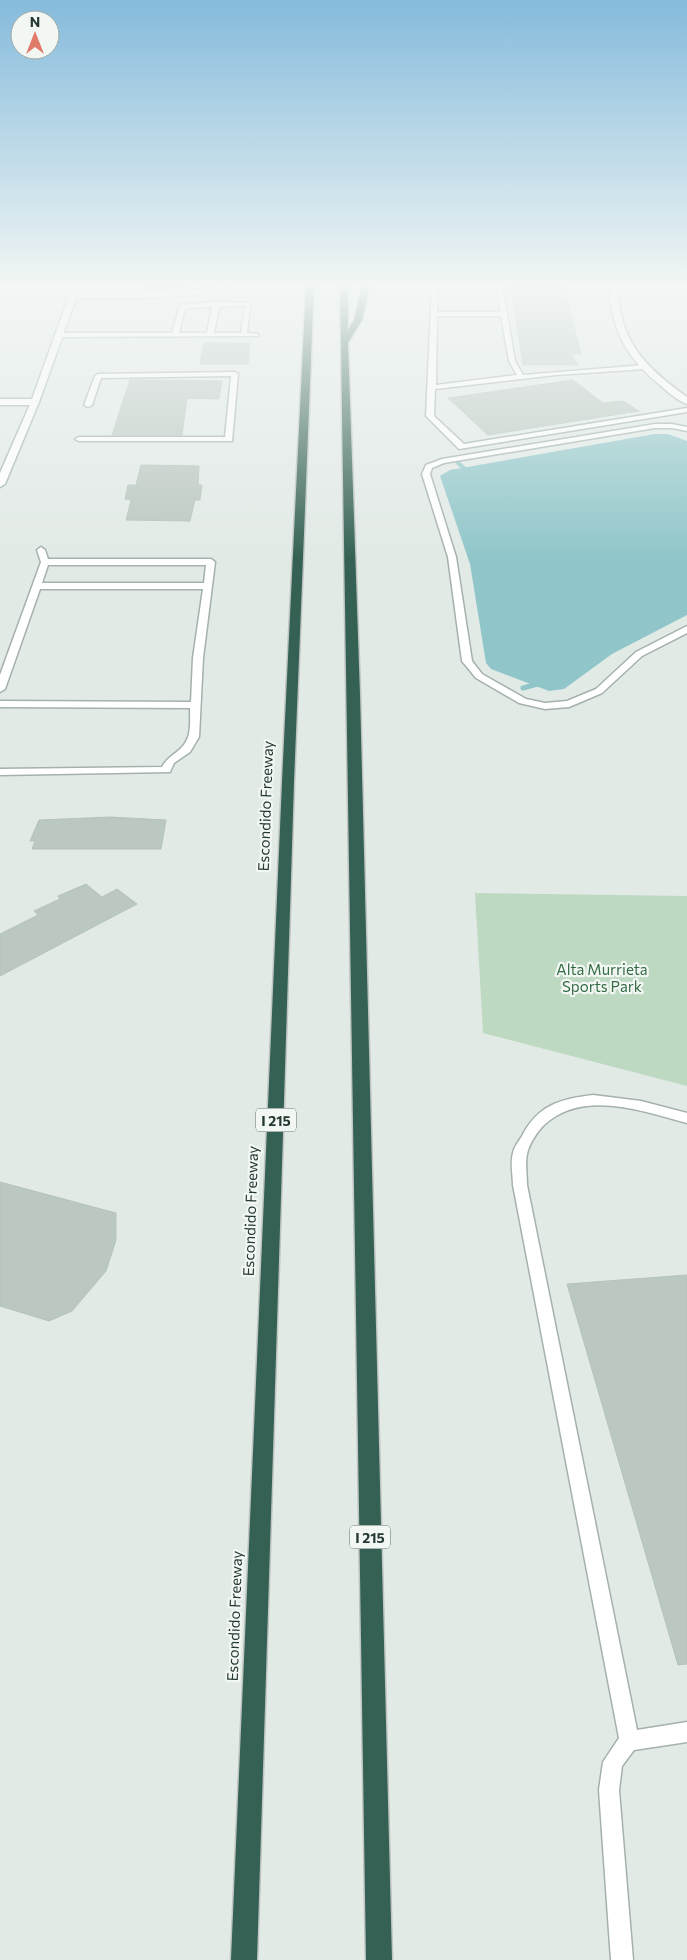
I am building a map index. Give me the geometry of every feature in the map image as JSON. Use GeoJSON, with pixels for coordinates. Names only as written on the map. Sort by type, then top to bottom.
{"type":"FeatureCollection","features":[{"type":"Feature","properties":{"kind":"highway","name":"Escondido Freeway"},"geometry":{"type":"LineString","coordinates":[[242,1960],[305,375]]}},
{"type":"Feature","properties":{"kind":"highway","name":"I 215"},"geometry":{"type":"LineString","coordinates":[[345,375],[355,705],[379,1960]]}},
{"type":"Feature","properties":{"kind":"main road"},"geometry":{"type":"LineString","coordinates":[[0,484],[45,375]]}},
{"type":"Feature","properties":{"kind":"main road"},"geometry":{"type":"LineString","coordinates":[[654,375],[687,401]]}},
{"type":"Feature","properties":{"kind":"main road"},"geometry":{"type":"LineString","coordinates":[[0,402],[35,402]]}},
{"type":"Feature","properties":{"kind":"lane"},"geometry":{"type":"LineString","coordinates":[[88,405],[98,376],[135,375]]}},
{"type":"Feature","properties":{"kind":"lane"},"geometry":{"type":"LineString","coordinates":[[79,439],[229,439],[235,375]]}},
{"type":"Feature","properties":{"kind":"lane"},"geometry":{"type":"LineString","coordinates":[[432,375],[430,416],[462,447],[687,410]]}},
{"type":"Feature","properties":{"kind":"lane"},"geometry":{"type":"LineString","coordinates":[[432,387],[542,375]]}},
{"type":"Feature","properties":{"kind":"lane"},"geometry":{"type":"LineString","coordinates":[[687,429],[655,426],[442,461],[429,467],[426,474],[452,558],[467,661],[479,676],[523,701],[545,706],[570,704],[599,691],[639,654],[687,629]]}},
{"type":"Feature","properties":{"kind":"lane"},"geometry":{"type":"LineString","coordinates":[[0,689],[44,562],[40,550]]}},
{"type":"Feature","properties":{"kind":"lane"},"geometry":{"type":"LineString","coordinates":[[0,772],[166,770],[170,761],[186,750],[194,737],[198,658],[211,562],[44,562]]}},
{"type":"Feature","properties":{"kind":"lane"},"geometry":{"type":"LineString","coordinates":[[35,586],[208,586]]}},
{"type":"Feature","properties":{"kind":"lane"},"geometry":{"type":"LineString","coordinates":[[0,704],[197,705]]}},
{"type":"Feature","properties":{"kind":"lane"},"geometry":{"type":"LineString","coordinates":[[629,1740],[520,1184],[520,1152],[534,1127],[552,1108],[585,1098],[625,1102],[687,1118]]}},
{"type":"Feature","properties":{"kind":"lane"},"geometry":{"type":"LineString","coordinates":[[622,1960],[609,1790],[613,1762],[629,1740],[687,1732]]}},
{"type":"Feature","properties":{"kind":"green space","name":"Alta Murrieta Sports Park"},"geometry":{"type":"Polygon","coordinates":[[[475,893],[687,896],[687,1086],[483,1033],[475,893]]]}},
{"type":"Feature","properties":{"kind":"water"},"geometry":{"type":"Polygon","coordinates":[[[655,434],[668,434],[687,441],[687,615],[612,654],[564,689],[549,691],[491,669],[486,663],[470,564],[440,476],[450,470],[655,434]]]}},
{"type":"Feature","properties":{"kind":"building"},"geometry":{"type":"Polygon","coordinates":[[[130,380],[222,381],[219,399],[187,398],[182,435],[112,435],[130,380]]]}},
{"type":"Feature","properties":{"kind":"building"},"geometry":{"type":"Polygon","coordinates":[[[573,380],[603,403],[623,401],[639,411],[488,435],[448,398],[573,380]]]}},
{"type":"Feature","properties":{"kind":"building"},"geometry":{"type":"Polygon","coordinates":[[[141,465],[199,466],[198,485],[202,485],[200,500],[195,500],[190,521],[126,520],[131,500],[125,499],[128,485],[136,485],[141,465]]]}},
{"type":"Feature","properties":{"kind":"building"},"geometry":{"type":"Polygon","coordinates":[[[110,817],[166,820],[161,849],[32,849],[35,841],[30,841],[39,820],[110,817]]]}},
{"type":"Feature","properties":{"kind":"building"},"geometry":{"type":"Polygon","coordinates":[[[86,884],[102,897],[117,889],[137,904],[0,976],[0,934],[38,915],[34,911],[60,899],[58,896],[86,884]]]}},
{"type":"Feature","properties":{"kind":"building"},"geometry":{"type":"Polygon","coordinates":[[[0,1182],[116,1213],[116,1240],[106,1271],[72,1311],[49,1321],[0,1306],[0,1182]]]}},
{"type":"Feature","properties":{"kind":"building"},"geometry":{"type":"Polygon","coordinates":[[[687,1275],[687,1664],[678,1665],[567,1284],[687,1275]]]}},
{"type":"Feature","properties":{"kind":"waterway"},"geometry":{"type":"LineString","coordinates":[[458,463],[470,473]]}},
{"type":"Feature","properties":{"kind":"waterway"},"geometry":{"type":"LineString","coordinates":[[523,688],[541,683]]}}]}
